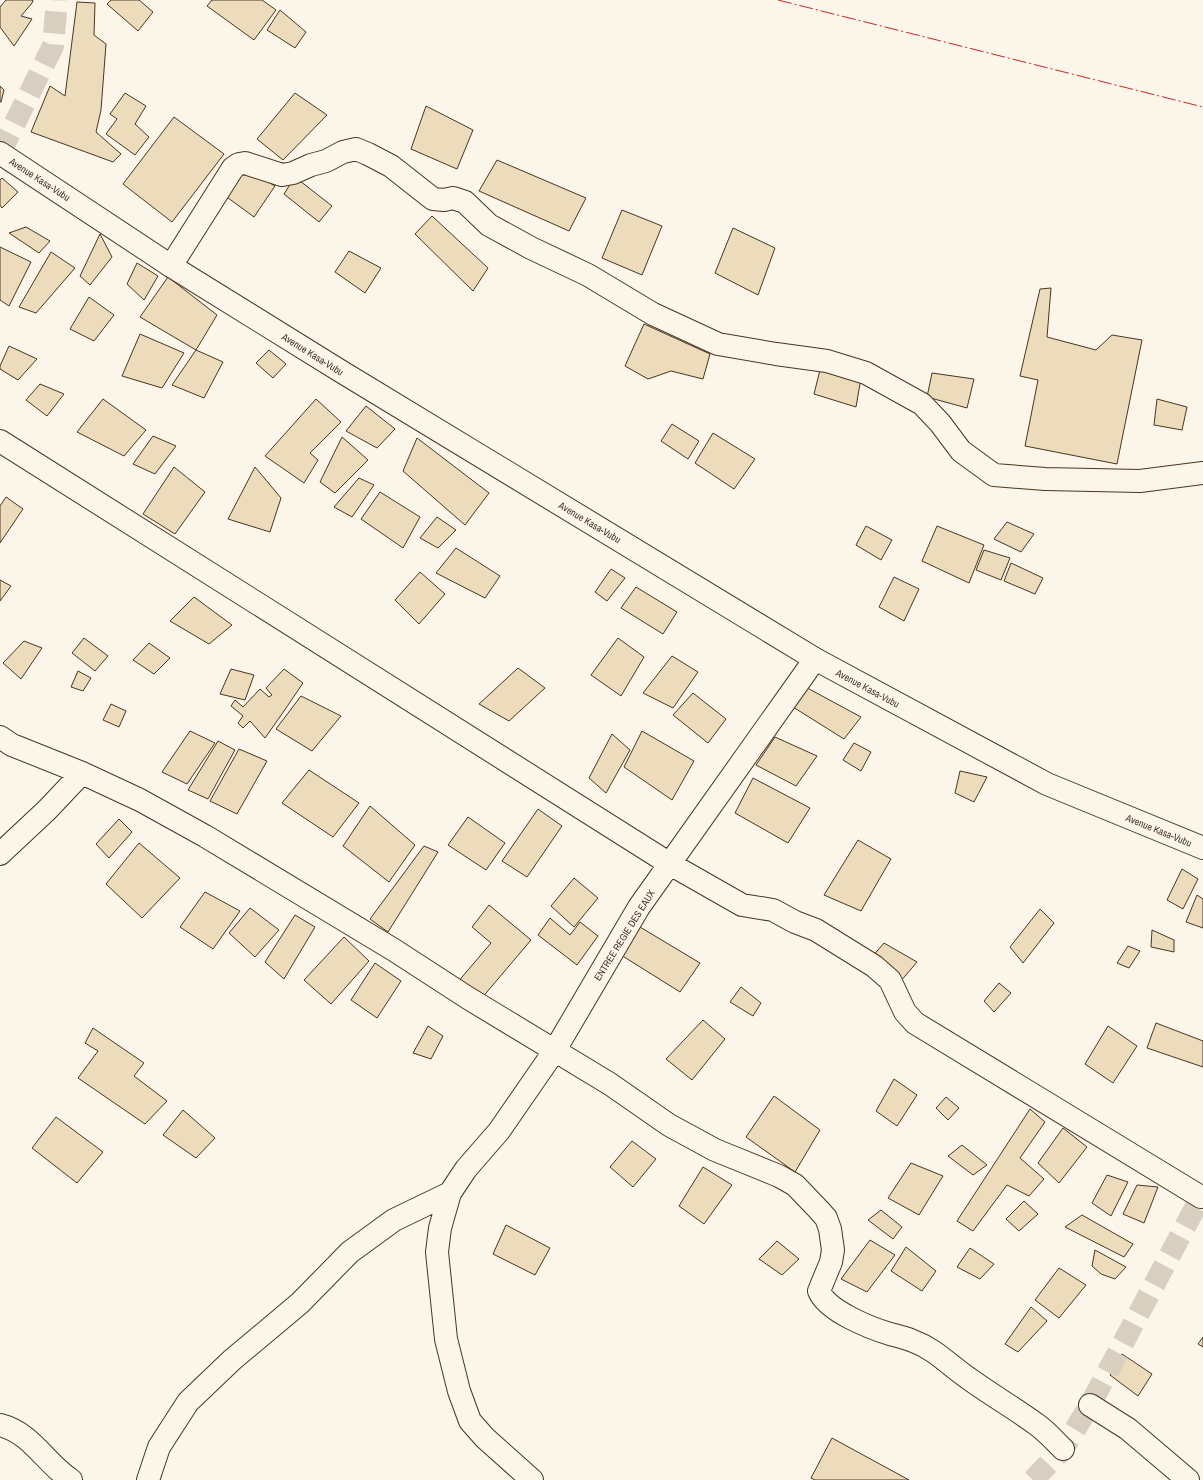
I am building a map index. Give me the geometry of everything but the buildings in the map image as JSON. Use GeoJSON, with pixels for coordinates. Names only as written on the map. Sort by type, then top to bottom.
{"type":"FeatureCollection","features":[{"type":"Feature","properties":{"kind":"main road"},"geometry":{"type":"LineString","coordinates":[[171,266],[233,168],[239,164],[245,163],[282,175],[293,173],[311,165],[326,161],[343,152],[356,149],[392,166],[433,199],[444,200],[453,198],[465,202],[489,225],[525,245],[588,275],[653,314],[718,344],[776,354],[827,360],[866,373],[922,404],[940,423],[961,451],[994,475],[1045,479],[1140,481],[1203,473]]}},
{"type":"Feature","properties":{"kind":"main road","name":"Avenue Kasa-Vubu"},"geometry":{"type":"LineString","coordinates":[[0,153],[171,266],[342,372],[815,659],[1047,784],[1203,848]]}},
{"type":"Feature","properties":{"kind":"main road"},"geometry":{"type":"LineString","coordinates":[[0,441],[670,864],[742,905],[773,910],[795,922],[816,930],[874,966],[890,980],[905,1012],[915,1023],[1021,1086],[1201,1197]]}},
{"type":"Feature","properties":{"kind":"main road","name":"ENTREE REGIE DES EAUX"},"geometry":{"type":"LineString","coordinates":[[450,1193],[466,1169],[499,1131],[555,1050],[639,907],[815,659]]}},
{"type":"Feature","properties":{"kind":"main road"},"geometry":{"type":"LineString","coordinates":[[0,737],[12,746],[82,773],[140,800],[205,836],[394,950],[468,998],[610,1084],[669,1125],[715,1150],[779,1176],[795,1185],[820,1210],[826,1218],[830,1229],[833,1250],[831,1262],[819,1291],[820,1295],[836,1310],[866,1325],[928,1347],[964,1376],[1038,1425],[1063,1449]]}},
{"type":"Feature","properties":{"kind":"main road"},"geometry":{"type":"LineString","coordinates":[[0,854],[47,810],[82,773]]}},
{"type":"Feature","properties":{"kind":"main road"},"geometry":{"type":"LineString","coordinates":[[148,1480],[159,1447],[188,1402],[232,1360],[300,1303],[350,1252],[394,1220],[450,1193]]}},
{"type":"Feature","properties":{"kind":"main road"},"geometry":{"type":"LineString","coordinates":[[450,1193],[440,1228],[437,1252],[446,1339],[458,1391],[470,1421],[485,1438],[532,1480]]}},
{"type":"Feature","properties":{"kind":"main road"},"geometry":{"type":"LineString","coordinates":[[1090,1405],[1128,1429],[1188,1480]]}},
{"type":"Feature","properties":{"kind":"main road"},"geometry":{"type":"LineString","coordinates":[[0,1425],[16,1430],[71,1480]]}},
{"type":"Feature","properties":{"kind":"tunnel"},"geometry":{"type":"LineString","coordinates":[[0,153],[53,46],[57,0]]}},
{"type":"Feature","properties":{"kind":"tunnel"},"geometry":{"type":"LineString","coordinates":[[1033,1480],[1063,1449],[1090,1405],[1203,1193]]}},
{"type":"Feature","properties":{"kind":"power"},"geometry":{"type":"LineString","coordinates":[[778,0],[1203,107]]}}]}
